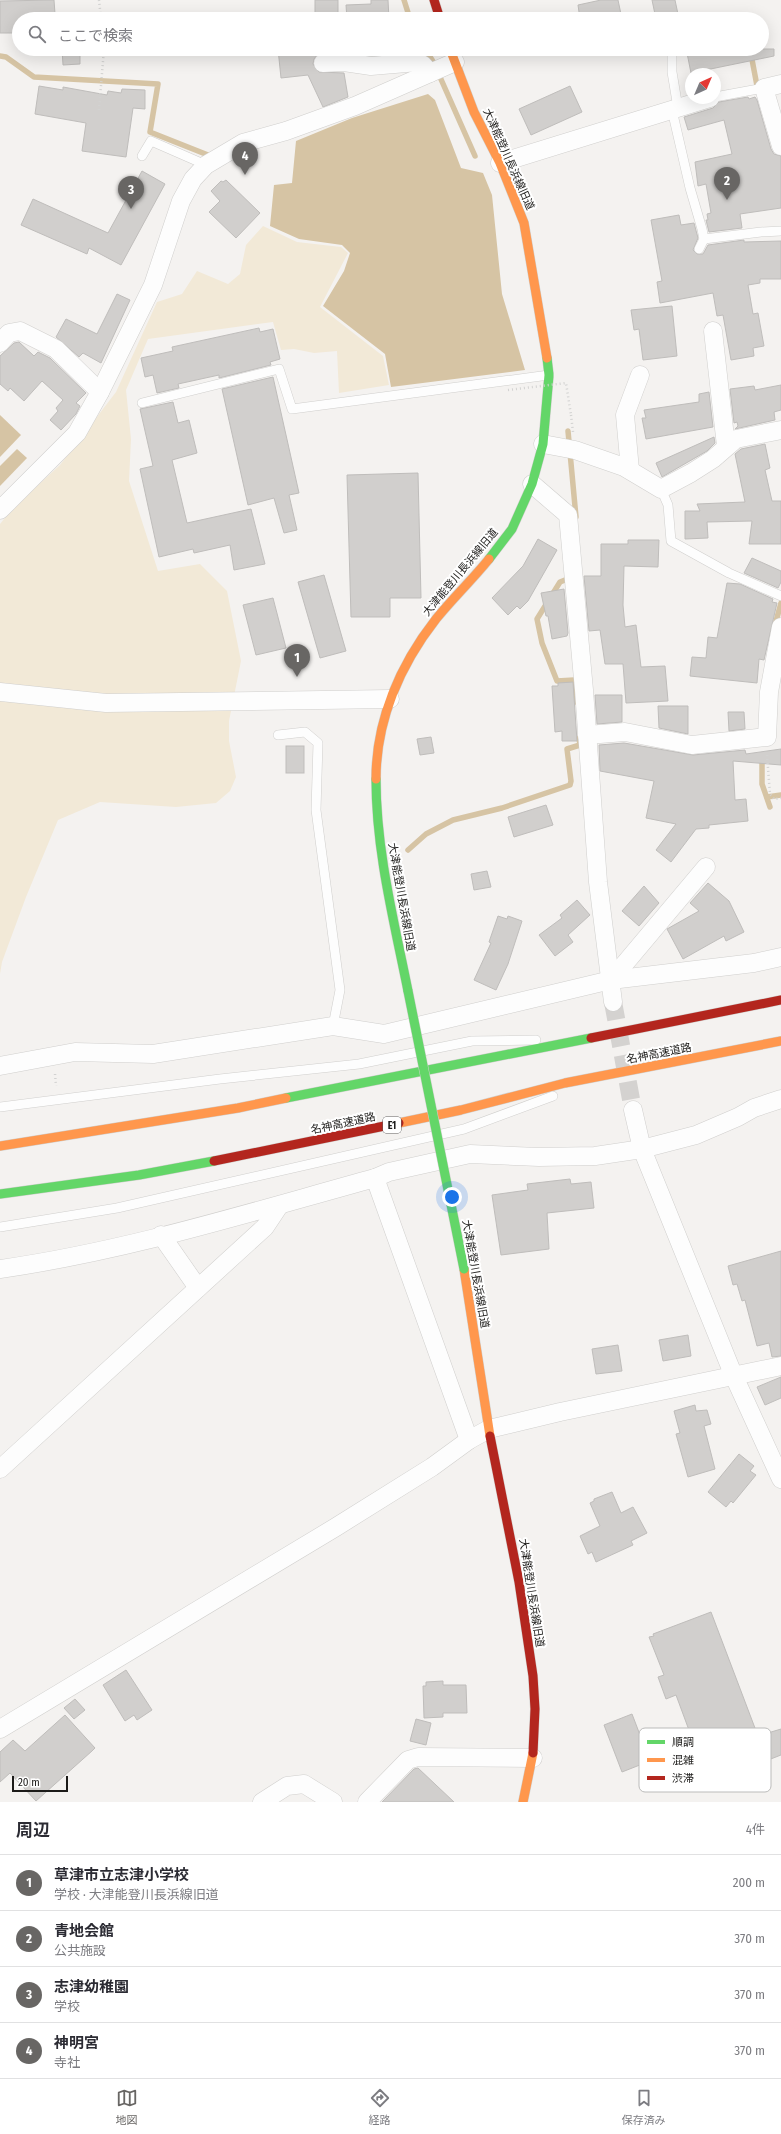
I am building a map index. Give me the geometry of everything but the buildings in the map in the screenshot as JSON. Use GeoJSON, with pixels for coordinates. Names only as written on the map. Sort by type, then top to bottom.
{"type":"FeatureCollection","features":[{"type":"Feature","properties":{"kind":"main road"},"geometry":{"type":"LineString","coordinates":[[434,0],[438,12]]}},
{"type":"Feature","properties":{"kind":"main road","name":"大津能登川長浜線旧道"},"geometry":{"type":"LineString","coordinates":[[452,56],[474,112],[500,163],[524,223],[549,375],[543,444],[532,484],[512,529],[479,572],[437,618],[411,653],[390,699],[376,754],[376,803],[381,856],[464,1268],[489,1429],[519,1582],[533,1676],[535,1709],[533,1758],[523,1802]]}},
{"type":"Feature","properties":{"kind":"main road"},"geometry":{"type":"LineString","coordinates":[[0,1146],[238,1108],[781,1000]]}},
{"type":"Feature","properties":{"kind":"main road","name":"名神高速道路"},"geometry":{"type":"LineString","coordinates":[[0,1194],[139,1175],[295,1146],[614,1074],[781,1041]]}},
{"type":"Feature","properties":{"kind":"street"},"geometry":{"type":"LineString","coordinates":[[0,510],[77,433],[100,392],[153,285],[181,201],[193,179],[206,165],[243,143],[286,131],[355,106],[430,73],[452,56]]}},
{"type":"Feature","properties":{"kind":"street"},"geometry":{"type":"LineString","coordinates":[[323,63],[344,62],[371,66],[418,62],[430,73]]}},
{"type":"Feature","properties":{"kind":"street"},"geometry":{"type":"LineString","coordinates":[[781,84],[764,88],[781,146]]}},
{"type":"Feature","properties":{"kind":"street"},"geometry":{"type":"LineString","coordinates":[[500,163],[692,104]]}},
{"type":"Feature","properties":{"kind":"street"},"geometry":{"type":"LineString","coordinates":[[0,344],[9,333],[20,331],[56,349],[100,392]]}},
{"type":"Feature","properties":{"kind":"street"},"geometry":{"type":"LineString","coordinates":[[713,331],[726,446]]}},
{"type":"Feature","properties":{"kind":"street"},"geometry":{"type":"LineString","coordinates":[[630,470],[626,415],[640,375]]}},
{"type":"Feature","properties":{"kind":"street"},"geometry":{"type":"LineString","coordinates":[[543,444],[575,450],[630,470],[661,489],[691,474],[713,459],[726,446],[736,439],[781,430]]}},
{"type":"Feature","properties":{"kind":"street"},"geometry":{"type":"LineString","coordinates":[[532,484],[568,515],[598,882],[613,1002]]}},
{"type":"Feature","properties":{"kind":"street"},"geometry":{"type":"LineString","coordinates":[[587,735],[625,732],[692,745],[767,737],[769,692],[781,627]]}},
{"type":"Feature","properties":{"kind":"street"},"geometry":{"type":"LineString","coordinates":[[0,692],[106,703],[390,699]]}},
{"type":"Feature","properties":{"kind":"street"},"geometry":{"type":"LineString","coordinates":[[611,980],[706,867]]}},
{"type":"Feature","properties":{"kind":"street"},"geometry":{"type":"LineString","coordinates":[[0,1066],[75,1052],[153,1054],[333,1026],[384,1034],[611,980],[754,963],[781,958]]}},
{"type":"Feature","properties":{"kind":"street"},"geometry":{"type":"LineString","coordinates":[[0,1269],[97,1250],[280,1206],[375,1178],[389,1172],[470,1154],[539,1157],[595,1156],[642,1149],[696,1135],[738,1118],[754,1108],[781,1099]]}},
{"type":"Feature","properties":{"kind":"street"},"geometry":{"type":"LineString","coordinates":[[633,1110],[642,1149],[733,1374],[781,1479]]}},
{"type":"Feature","properties":{"kind":"street"},"geometry":{"type":"LineString","coordinates":[[375,1178],[469,1440]]}},
{"type":"Feature","properties":{"kind":"street"},"geometry":{"type":"LineString","coordinates":[[0,1468],[265,1227],[280,1206]]}},
{"type":"Feature","properties":{"kind":"street"},"geometry":{"type":"LineString","coordinates":[[161,1235],[198,1288]]}},
{"type":"Feature","properties":{"kind":"street"},"geometry":{"type":"LineString","coordinates":[[0,1729],[387,1495],[432,1467],[469,1440],[489,1429],[733,1374],[753,1372],[781,1366]]}},
{"type":"Feature","properties":{"kind":"street"},"geometry":{"type":"LineString","coordinates":[[367,1802],[408,1760],[418,1757],[533,1758]]}},
{"type":"Feature","properties":{"kind":"street"},"geometry":{"type":"LineString","coordinates":[[262,1802],[287,1786],[304,1784],[333,1802]]}},
{"type":"Feature","properties":{"kind":"lane"},"geometry":{"type":"LineString","coordinates":[[672,56],[675,109],[704,239],[699,249]]}},
{"type":"Feature","properties":{"kind":"lane"},"geometry":{"type":"LineString","coordinates":[[721,96],[764,88]]}},
{"type":"Feature","properties":{"kind":"lane"},"geometry":{"type":"LineString","coordinates":[[142,156],[151,141],[206,165]]}},
{"type":"Feature","properties":{"kind":"lane"},"geometry":{"type":"LineString","coordinates":[[704,239],[781,231]]}},
{"type":"Feature","properties":{"kind":"lane"},"geometry":{"type":"LineString","coordinates":[[142,403],[279,369],[292,409],[549,375]]}},
{"type":"Feature","properties":{"kind":"lane"},"geometry":{"type":"LineString","coordinates":[[661,489],[668,505],[671,541],[729,574],[781,596]]}},
{"type":"Feature","properties":{"kind":"lane"},"geometry":{"type":"LineString","coordinates":[[278,735],[305,732],[318,743],[316,810],[340,990],[333,1026]]}},
{"type":"Feature","properties":{"kind":"lane"},"geometry":{"type":"LineString","coordinates":[[0,1107],[220,1079],[359,1064],[472,1041],[586,1038]]}},
{"type":"Feature","properties":{"kind":"lane"},"geometry":{"type":"LineString","coordinates":[[0,1227],[117,1208],[464,1129],[614,1074]]}},
{"type":"Feature","properties":{"kind":"path"},"geometry":{"type":"LineString","coordinates":[[99,0],[100,12]]}},
{"type":"Feature","properties":{"kind":"path"},"geometry":{"type":"LineString","coordinates":[[99,110],[103,56]]}},
{"type":"Feature","properties":{"kind":"path"},"geometry":{"type":"LineString","coordinates":[[508,390],[566,383],[571,415]]}},
{"type":"Feature","properties":{"kind":"path"},"geometry":{"type":"LineString","coordinates":[[767,737],[767,771],[770,794],[774,799],[781,798]]}},
{"type":"Feature","properties":{"kind":"path"},"geometry":{"type":"LineString","coordinates":[[54,1074],[56,1090]]}},
{"type":"Feature","properties":{"kind":"shaded area"},"geometry":{"type":"Polygon","coordinates":[[[428,94],[435,100],[461,168],[483,173],[492,195],[502,294],[525,370],[391,387],[385,354],[323,306],[344,271],[350,253],[342,245],[299,239],[270,226],[274,185],[292,183],[296,141],[352,118],[428,94]]]}},
{"type":"Feature","properties":{"kind":"shaded area"},"geometry":{"type":"Polygon","coordinates":[[[263,226],[297,242],[341,247],[348,253],[320,307],[383,356],[389,385],[339,393],[337,351],[314,353],[294,349],[281,350],[273,322],[148,339],[126,390],[131,439],[129,481],[158,571],[200,564],[227,591],[241,661],[229,721],[229,741],[236,777],[230,791],[216,803],[176,807],[100,802],[58,820],[26,897],[2,962],[0,974],[0,524],[13,508],[60,465],[116,392],[157,302],[182,294],[197,271],[228,284],[240,274],[246,245],[263,226]]]}},
{"type":"Feature","properties":{"kind":"shaded area"},"geometry":{"type":"Polygon","coordinates":[[[0,415],[21,435],[0,457],[0,415]]]}},
{"type":"Feature","properties":{"kind":"shaded area"},"geometry":{"type":"Polygon","coordinates":[[[17,449],[27,458],[0,486],[0,466],[17,449]]]}},
{"type":"Feature","properties":{"kind":"waterway"},"geometry":{"type":"LineString","coordinates":[[404,0],[408,12]]}},
{"type":"Feature","properties":{"kind":"waterway"},"geometry":{"type":"LineString","coordinates":[[0,56],[6,57],[34,77],[158,84],[150,132],[208,155]]}},
{"type":"Feature","properties":{"kind":"waterway"},"geometry":{"type":"LineString","coordinates":[[430,56],[434,63]]}},
{"type":"Feature","properties":{"kind":"waterway"},"geometry":{"type":"LineString","coordinates":[[751,56],[758,91]]}},
{"type":"Feature","properties":{"kind":"waterway"},"geometry":{"type":"LineString","coordinates":[[440,77],[475,156]]}},
{"type":"Feature","properties":{"kind":"waterway"},"geometry":{"type":"LineString","coordinates":[[568,431],[576,517]]}},
{"type":"Feature","properties":{"kind":"waterway"},"geometry":{"type":"LineString","coordinates":[[570,578],[560,582],[537,619],[542,643],[557,681],[574,680],[576,702]]}},
{"type":"Feature","properties":{"kind":"waterway"},"geometry":{"type":"LineString","coordinates":[[775,625],[781,603]]}},
{"type":"Feature","properties":{"kind":"waterway"},"geometry":{"type":"LineString","coordinates":[[408,850],[426,834],[453,820],[502,808],[570,785],[571,781],[567,749],[580,745],[579,738]]}},
{"type":"Feature","properties":{"kind":"waterway"},"geometry":{"type":"LineString","coordinates":[[762,756],[762,784],[770,807]]}},
{"type":"Feature","properties":{"kind":"waterway"},"geometry":{"type":"LineString","coordinates":[[767,797],[781,795]]}},
{"type":"Feature","properties":{"kind":"tunnel"},"geometry":{"type":"LineString","coordinates":[[613,1002],[633,1110]]}},
{"type":"Feature","properties":{"kind":"traffic: fast"},"geometry":{"type":"LineString","coordinates":[[489,559],[512,529],[532,484],[543,444],[549,375],[547,358]]}},
{"type":"Feature","properties":{"kind":"traffic: fast"},"geometry":{"type":"LineString","coordinates":[[376,779],[382,859],[408,991]]}},
{"type":"Feature","properties":{"kind":"traffic: fast"},"geometry":{"type":"LineString","coordinates":[[408,991],[464,1269]]}},
{"type":"Feature","properties":{"kind":"traffic: fast"},"geometry":{"type":"LineString","coordinates":[[286,1098],[591,1038]]}},
{"type":"Feature","properties":{"kind":"traffic: fast"},"geometry":{"type":"LineString","coordinates":[[0,1194],[139,1175],[214,1161]]}},
{"type":"Feature","properties":{"kind":"traffic: slow"},"geometry":{"type":"LineString","coordinates":[[453,56],[474,112],[500,163],[524,223],[547,358]]}},
{"type":"Feature","properties":{"kind":"traffic: slow"},"geometry":{"type":"LineString","coordinates":[[376,779],[380,736],[392,694],[401,674],[411,655],[436,619],[489,559]]}},
{"type":"Feature","properties":{"kind":"traffic: slow"},"geometry":{"type":"LineString","coordinates":[[399,1123],[461,1110],[565,1083],[781,1041]]}},
{"type":"Feature","properties":{"kind":"traffic: slow"},"geometry":{"type":"LineString","coordinates":[[0,1146],[238,1108],[286,1098]]}},
{"type":"Feature","properties":{"kind":"traffic: slow"},"geometry":{"type":"LineString","coordinates":[[464,1269],[490,1436]]}},
{"type":"Feature","properties":{"kind":"traffic: slow"},"geometry":{"type":"LineString","coordinates":[[523,1802],[533,1753]]}},
{"type":"Feature","properties":{"kind":"traffic: jam"},"geometry":{"type":"LineString","coordinates":[[434,0],[438,12]]}},
{"type":"Feature","properties":{"kind":"traffic: jam"},"geometry":{"type":"LineString","coordinates":[[591,1038],[781,1000]]}},
{"type":"Feature","properties":{"kind":"traffic: jam"},"geometry":{"type":"LineString","coordinates":[[214,1161],[399,1123]]}},
{"type":"Feature","properties":{"kind":"traffic: jam"},"geometry":{"type":"LineString","coordinates":[[490,1436],[519,1582],[533,1676],[535,1709],[533,1753]]}},
{"type":"Feature","properties":{"kind":"place","name":"神明宮"},"geometry":{"type":"Point","coordinates":[245,175]}},
{"type":"Feature","properties":{"kind":"place","name":"青地会館"},"geometry":{"type":"Point","coordinates":[727,200]}},
{"type":"Feature","properties":{"kind":"place","name":"志津幼稚園"},"geometry":{"type":"Point","coordinates":[131,209]}},
{"type":"Feature","properties":{"kind":"place","name":"草津市立志津小学校"},"geometry":{"type":"Point","coordinates":[297,677]}}]}
